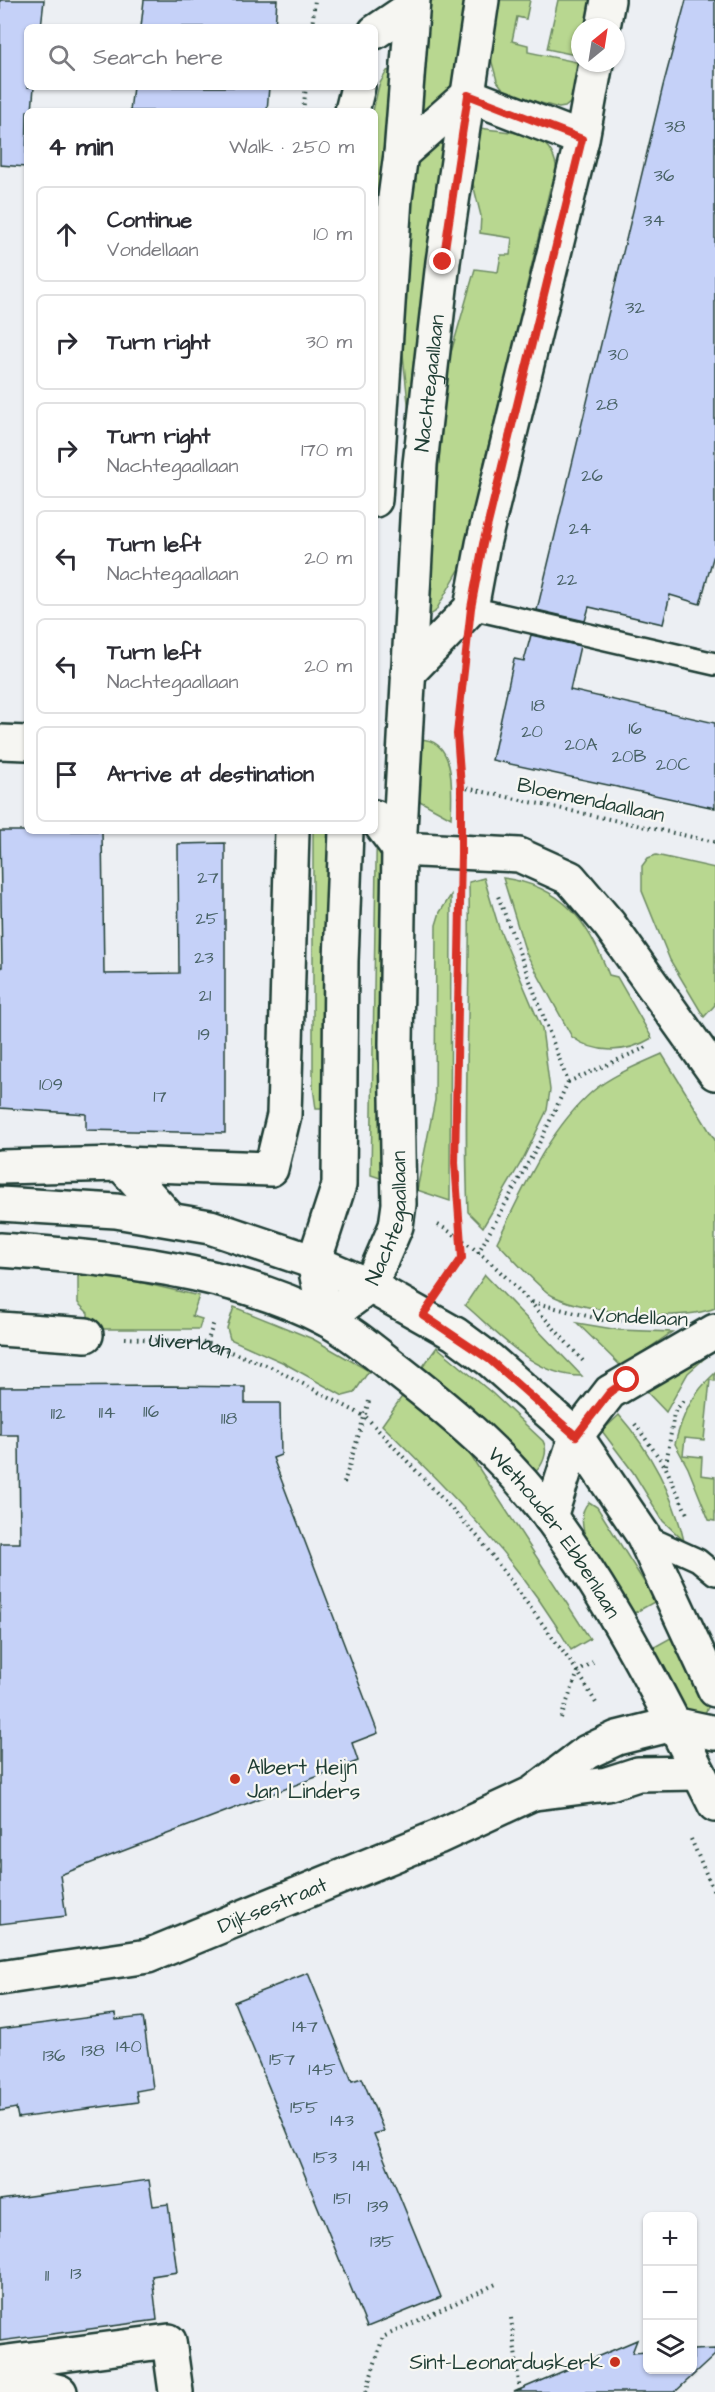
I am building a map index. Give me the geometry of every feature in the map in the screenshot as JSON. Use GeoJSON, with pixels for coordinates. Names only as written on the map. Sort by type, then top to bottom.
{"type":"FeatureCollection","features":[{"type":"Feature","properties":{"kind":"street","name":"Nachtegaallaan"},"geometry":{"type":"LineString","coordinates":[[326,1319],[370,1286],[396,1226],[399,1204],[396,1044],[399,849],[420,465],[443,262],[482,0]]}},
{"type":"Feature","properties":{"kind":"street"},"geometry":{"type":"LineString","coordinates":[[605,18],[608,0]]}},
{"type":"Feature","properties":{"kind":"street","name":"Nachtegaallaan"},"geometry":{"type":"LineString","coordinates":[[378,30],[412,4]]}},
{"type":"Feature","properties":{"kind":"street","name":"Nachtegaallaan"},"geometry":{"type":"LineString","coordinates":[[378,452],[394,198],[401,154],[412,4]]}},
{"type":"Feature","properties":{"kind":"street"},"geometry":{"type":"LineString","coordinates":[[408,673],[471,608],[483,544],[582,139],[594,72]]}},
{"type":"Feature","properties":{"kind":"street"},"geometry":{"type":"LineString","coordinates":[[353,108],[357,90]]}},
{"type":"Feature","properties":{"kind":"street"},"geometry":{"type":"LineString","coordinates":[[401,154],[468,95],[582,139]]}},
{"type":"Feature","properties":{"kind":"street"},"geometry":{"type":"LineString","coordinates":[[0,742],[24,743]]}},
{"type":"Feature","properties":{"kind":"street"},"geometry":{"type":"LineString","coordinates":[[378,821],[399,849],[519,855],[570,878],[609,924],[715,1073]]}},
{"type":"Feature","properties":{"kind":"street"},"geometry":{"type":"LineString","coordinates":[[0,1167],[121,1164],[271,1169],[284,1115],[292,834]]}},
{"type":"Feature","properties":{"kind":"street"},"geometry":{"type":"LineString","coordinates":[[326,1319],[314,1262],[339,1185],[341,960],[346,834]]}},
{"type":"Feature","properties":{"kind":"street"},"geometry":{"type":"LineString","coordinates":[[121,1164],[169,1218]]}},
{"type":"Feature","properties":{"kind":"street"},"geometry":{"type":"LineString","coordinates":[[0,1204],[117,1211],[169,1218],[210,1227],[314,1262],[370,1286],[423,1315],[490,1360],[576,1436],[643,1535],[715,1689]]}},
{"type":"Feature","properties":{"kind":"street"},"geometry":{"type":"LineString","coordinates":[[0,1250],[52,1252],[198,1276],[291,1304],[326,1319]]}},
{"type":"Feature","properties":{"kind":"street","name":"Wethouder Ebbenlaan"},"geometry":{"type":"LineString","coordinates":[[326,1319],[364,1342],[389,1365],[456,1416],[501,1460],[550,1517],[615,1617],[715,1804]]}},
{"type":"Feature","properties":{"kind":"street"},"geometry":{"type":"LineString","coordinates":[[0,1329],[86,1335]]}},
{"type":"Feature","properties":{"kind":"street","name":"Vondellaan"},"geometry":{"type":"LineString","coordinates":[[550,1517],[576,1436],[610,1392],[715,1330]]}},
{"type":"Feature","properties":{"kind":"street","name":"Dijksestraat"},"geometry":{"type":"LineString","coordinates":[[0,1978],[148,1956],[438,1838],[533,1793],[587,1752],[616,1738],[673,1724],[715,1733]]}},
{"type":"Feature","properties":{"kind":"street","name":"Dijksestraat"},"geometry":{"type":"LineString","coordinates":[[533,1793],[607,1784],[638,1774],[699,1773]]}},
{"type":"Feature","properties":{"kind":"street"},"geometry":{"type":"LineString","coordinates":[[0,2363],[169,2341],[176,2392]]}},
{"type":"Feature","properties":{"kind":"street"},"geometry":{"type":"LineString","coordinates":[[0,2376],[60,2392]]}},
{"type":"Feature","properties":{"kind":"lane"},"geometry":{"type":"LineString","coordinates":[[471,608],[715,664]]}},
{"type":"Feature","properties":{"kind":"lane"},"geometry":{"type":"LineString","coordinates":[[643,1535],[698,1560],[715,1574]]}},
{"type":"Feature","properties":{"kind":"path"},"geometry":{"type":"LineString","coordinates":[[312,24],[315,0]]}},
{"type":"Feature","properties":{"kind":"path"},"geometry":{"type":"LineString","coordinates":[[303,108],[306,90]]}},
{"type":"Feature","properties":{"kind":"path"},"geometry":{"type":"LineString","coordinates":[[471,608],[457,734],[461,787],[476,853],[498,900],[568,1082],[542,1138],[478,1253]]}},
{"type":"Feature","properties":{"kind":"path","name":"Bloemendaallaan"},"geometry":{"type":"LineString","coordinates":[[461,787],[715,842]]}},
{"type":"Feature","properties":{"kind":"path"},"geometry":{"type":"LineString","coordinates":[[423,1315],[462,1258],[455,1163],[476,853]]}},
{"type":"Feature","properties":{"kind":"path","name":"Vondellaan"},"geometry":{"type":"LineString","coordinates":[[530,1302],[603,1320],[657,1321]]}},
{"type":"Feature","properties":{"kind":"path","name":"Uiverlaan"},"geometry":{"type":"LineString","coordinates":[[86,1335],[207,1343],[271,1367],[366,1417]]}},
{"type":"Feature","properties":{"kind":"path"},"geometry":{"type":"LineString","coordinates":[[344,1483],[366,1417],[372,1389],[389,1365]]}},
{"type":"Feature","properties":{"kind":"path"},"geometry":{"type":"LineString","coordinates":[[665,1466],[674,1413],[686,1396]]}},
{"type":"Feature","properties":{"kind":"path"},"geometry":{"type":"LineString","coordinates":[[366,1417],[479,1538],[578,1672],[616,1738]]}},
{"type":"Feature","properties":{"kind":"path"},"geometry":{"type":"LineString","coordinates":[[687,1830],[715,1894]]}},
{"type":"Feature","properties":{"kind":"path"},"geometry":{"type":"LineString","coordinates":[[366,2392],[383,2337],[496,2284]]}},
{"type":"Feature","properties":{"kind":"path"},"geometry":{"type":"LineString","coordinates":[[511,2318],[520,2392]]}},
{"type":"Feature","properties":{"kind":"green space"},"geometry":{"type":"Polygon","coordinates":[[[428,0],[467,0],[453,91],[421,114],[418,113],[428,0]]]}},
{"type":"Feature","properties":{"kind":"green space"},"geometry":{"type":"Polygon","coordinates":[[[498,0],[530,0],[526,19],[517,17],[512,41],[528,45],[528,52],[571,61],[571,72],[584,72],[576,98],[565,107],[559,108],[512,95],[497,81],[490,55],[498,0]]]}},
{"type":"Feature","properties":{"kind":"green space"},"geometry":{"type":"Polygon","coordinates":[[[558,0],[594,0],[592,18],[571,18],[571,54],[547,49],[558,0]]]}},
{"type":"Feature","properties":{"kind":"green space"},"geometry":{"type":"Polygon","coordinates":[[[392,70],[378,245],[378,108],[374,108],[379,85],[387,71],[392,70]]]}},
{"type":"Feature","properties":{"kind":"green space"},"geometry":{"type":"Polygon","coordinates":[[[480,128],[525,135],[547,146],[557,170],[557,189],[550,188],[526,289],[532,291],[509,388],[503,387],[484,463],[490,466],[467,556],[435,612],[430,615],[425,612],[448,363],[475,269],[498,272],[501,255],[510,255],[512,238],[480,233],[481,216],[472,180],[480,128]]]}},
{"type":"Feature","properties":{"kind":"green space"},"geometry":{"type":"Polygon","coordinates":[[[446,134],[409,413],[400,325],[413,175],[418,159],[446,134]]]}},
{"type":"Feature","properties":{"kind":"green space"},"geometry":{"type":"Polygon","coordinates":[[[419,739],[431,741],[446,757],[450,768],[451,818],[418,800],[419,739]]]}},
{"type":"Feature","properties":{"kind":"green space"},"geometry":{"type":"Polygon","coordinates":[[[378,803],[388,812],[389,1181],[371,1175],[378,803]]]}},
{"type":"Feature","properties":{"kind":"green space"},"geometry":{"type":"Polygon","coordinates":[[[313,834],[329,834],[325,1109],[316,1109],[313,1087],[313,834]]]}},
{"type":"Feature","properties":{"kind":"green space"},"geometry":{"type":"Polygon","coordinates":[[[656,855],[715,868],[715,1005],[704,1017],[670,960],[642,891],[642,866],[648,858],[656,855]]]}},
{"type":"Feature","properties":{"kind":"green space"},"geometry":{"type":"Polygon","coordinates":[[[484,878],[499,928],[542,1029],[550,1090],[547,1110],[523,1159],[483,1227],[468,1212],[466,1130],[469,882],[484,878]]]}},
{"type":"Feature","properties":{"kind":"green space"},"geometry":{"type":"Polygon","coordinates":[[[503,878],[524,882],[542,889],[571,909],[592,938],[609,975],[617,977],[652,1038],[632,1047],[612,1050],[591,1047],[572,1037],[526,953],[503,878]]]}},
{"type":"Feature","properties":{"kind":"green space"},"geometry":{"type":"Polygon","coordinates":[[[451,895],[450,1201],[417,1190],[435,1100],[436,925],[440,912],[451,895]]]}},
{"type":"Feature","properties":{"kind":"green space"},"geometry":{"type":"Polygon","coordinates":[[[662,1054],[715,1140],[715,1308],[679,1314],[634,1314],[588,1307],[553,1296],[497,1242],[538,1162],[577,1107],[593,1091],[609,1080],[662,1054]]]}},
{"type":"Feature","properties":{"kind":"green space"},"geometry":{"type":"Polygon","coordinates":[[[78,1273],[130,1280],[199,1296],[192,1316],[202,1319],[199,1329],[88,1329],[88,1313],[78,1303],[78,1273]]]}},
{"type":"Feature","properties":{"kind":"green space"},"geometry":{"type":"Polygon","coordinates":[[[485,1275],[582,1376],[565,1374],[533,1361],[504,1340],[465,1305],[485,1275]]]}},
{"type":"Feature","properties":{"kind":"green space"},"geometry":{"type":"Polygon","coordinates":[[[234,1307],[313,1339],[369,1371],[354,1393],[343,1396],[282,1362],[230,1339],[227,1328],[234,1307]]]}},
{"type":"Feature","properties":{"kind":"green space"},"geometry":{"type":"Polygon","coordinates":[[[577,1323],[619,1330],[672,1332],[622,1367],[577,1323]]]}},
{"type":"Feature","properties":{"kind":"green space"},"geometry":{"type":"Polygon","coordinates":[[[437,1347],[492,1393],[543,1441],[544,1458],[534,1473],[419,1372],[437,1347]]]}},
{"type":"Feature","properties":{"kind":"green space"},"geometry":{"type":"Polygon","coordinates":[[[715,1349],[688,1373],[666,1412],[646,1391],[672,1371],[715,1349]]]}},
{"type":"Feature","properties":{"kind":"green space"},"geometry":{"type":"Polygon","coordinates":[[[715,1373],[715,1381],[710,1380],[704,1440],[685,1438],[683,1455],[702,1457],[701,1475],[715,1477],[715,1521],[709,1520],[688,1468],[675,1444],[689,1405],[700,1388],[715,1373]]]}},
{"type":"Feature","properties":{"kind":"green space"},"geometry":{"type":"Polygon","coordinates":[[[403,1395],[465,1447],[590,1639],[571,1650],[531,1588],[485,1531],[382,1425],[403,1395]]]}},
{"type":"Feature","properties":{"kind":"green space"},"geometry":{"type":"Polygon","coordinates":[[[619,1415],[630,1428],[659,1474],[674,1507],[684,1541],[663,1521],[633,1472],[602,1431],[619,1415]]]}},
{"type":"Feature","properties":{"kind":"green space"},"geometry":{"type":"Polygon","coordinates":[[[589,1502],[597,1507],[656,1601],[629,1616],[604,1576],[587,1542],[583,1513],[589,1502]]]}},
{"type":"Feature","properties":{"kind":"green space"},"geometry":{"type":"Polygon","coordinates":[[[676,1635],[710,1704],[702,1718],[686,1716],[649,1650],[676,1635]]]}},
{"type":"Feature","properties":{"kind":"building"},"geometry":{"type":"Polygon","coordinates":[[[0,0],[44,0],[41,24],[24,24],[24,90],[34,90],[32,108],[24,108],[24,167],[0,165],[0,0]]]}},
{"type":"Feature","properties":{"kind":"building"},"geometry":{"type":"Polygon","coordinates":[[[144,0],[277,0],[275,24],[141,24],[144,0]]]}},
{"type":"Feature","properties":{"kind":"building"},"geometry":{"type":"Polygon","coordinates":[[[686,0],[715,0],[715,551],[700,604],[670,595],[663,624],[589,607],[585,621],[537,610],[663,86],[686,0]]]}},
{"type":"Feature","properties":{"kind":"building"},"geometry":{"type":"Polygon","coordinates":[[[133,90],[269,90],[267,108],[130,108],[133,90]]]}},
{"type":"Feature","properties":{"kind":"building"},"geometry":{"type":"Polygon","coordinates":[[[531,635],[580,646],[570,690],[715,723],[715,808],[492,760],[514,659],[524,661],[531,635]]]}},
{"type":"Feature","properties":{"kind":"building"},"geometry":{"type":"Polygon","coordinates":[[[0,831],[24,831],[24,834],[102,834],[104,974],[179,973],[178,844],[225,843],[225,1133],[86,1130],[86,1114],[0,1108],[0,967],[2,967],[0,831]]]}},
{"type":"Feature","properties":{"kind":"building"},"geometry":{"type":"Polygon","coordinates":[[[0,1387],[245,1387],[245,1403],[280,1403],[281,1455],[273,1458],[378,1733],[352,1743],[358,1761],[60,1875],[66,1916],[0,1924],[0,1543],[20,1543],[19,1435],[0,1435],[0,1387]]]}},
{"type":"Feature","properties":{"kind":"building"},"geometry":{"type":"Polygon","coordinates":[[[308,1973],[352,2081],[362,2078],[384,2131],[374,2134],[441,2297],[367,2327],[234,2002],[308,1973]]]}},
{"type":"Feature","properties":{"kind":"building"},"geometry":{"type":"Polygon","coordinates":[[[115,2014],[116,2020],[143,2017],[153,2088],[136,2091],[138,2102],[18,2118],[16,2108],[0,2111],[0,2029],[115,2014]]]}},
{"type":"Feature","properties":{"kind":"building"},"geometry":{"type":"Polygon","coordinates":[[[149,2180],[153,2206],[168,2204],[177,2272],[152,2276],[157,2320],[0,2341],[0,2200],[149,2180]]]}},
{"type":"Feature","properties":{"kind":"building","name":"Sint-Leonarduskerk"},"geometry":{"type":"Polygon","coordinates":[[[637,2340],[632,2353],[643,2352],[643,2374],[694,2374],[675,2392],[514,2392],[637,2340]]]}},
{"type":"Feature","properties":{"kind":"building","name":"Sint-Leonarduskerk"},"geometry":{"type":"Polygon","coordinates":[[[715,2349],[715,2355],[697,2372],[697,2350],[715,2349]]]}},
{"type":"Feature","properties":{"kind":"place","name":"Albert Heijn Jan Linders"},"geometry":{"type":"Point","coordinates":[235,1779]}},
{"type":"Feature","properties":{"kind":"place","name":"Sint-Leonarduskerk"},"geometry":{"type":"Point","coordinates":[615,2362]}},
{"type":"Feature","properties":{"kind":"route"},"geometry":{"type":"LineString","coordinates":[[443,262],[468,95],[582,139],[483,544],[471,608],[457,734],[461,787],[461,853],[455,1163],[462,1258],[423,1315],[455,1334],[490,1360],[576,1436],[610,1392],[627,1380]]}}]}
